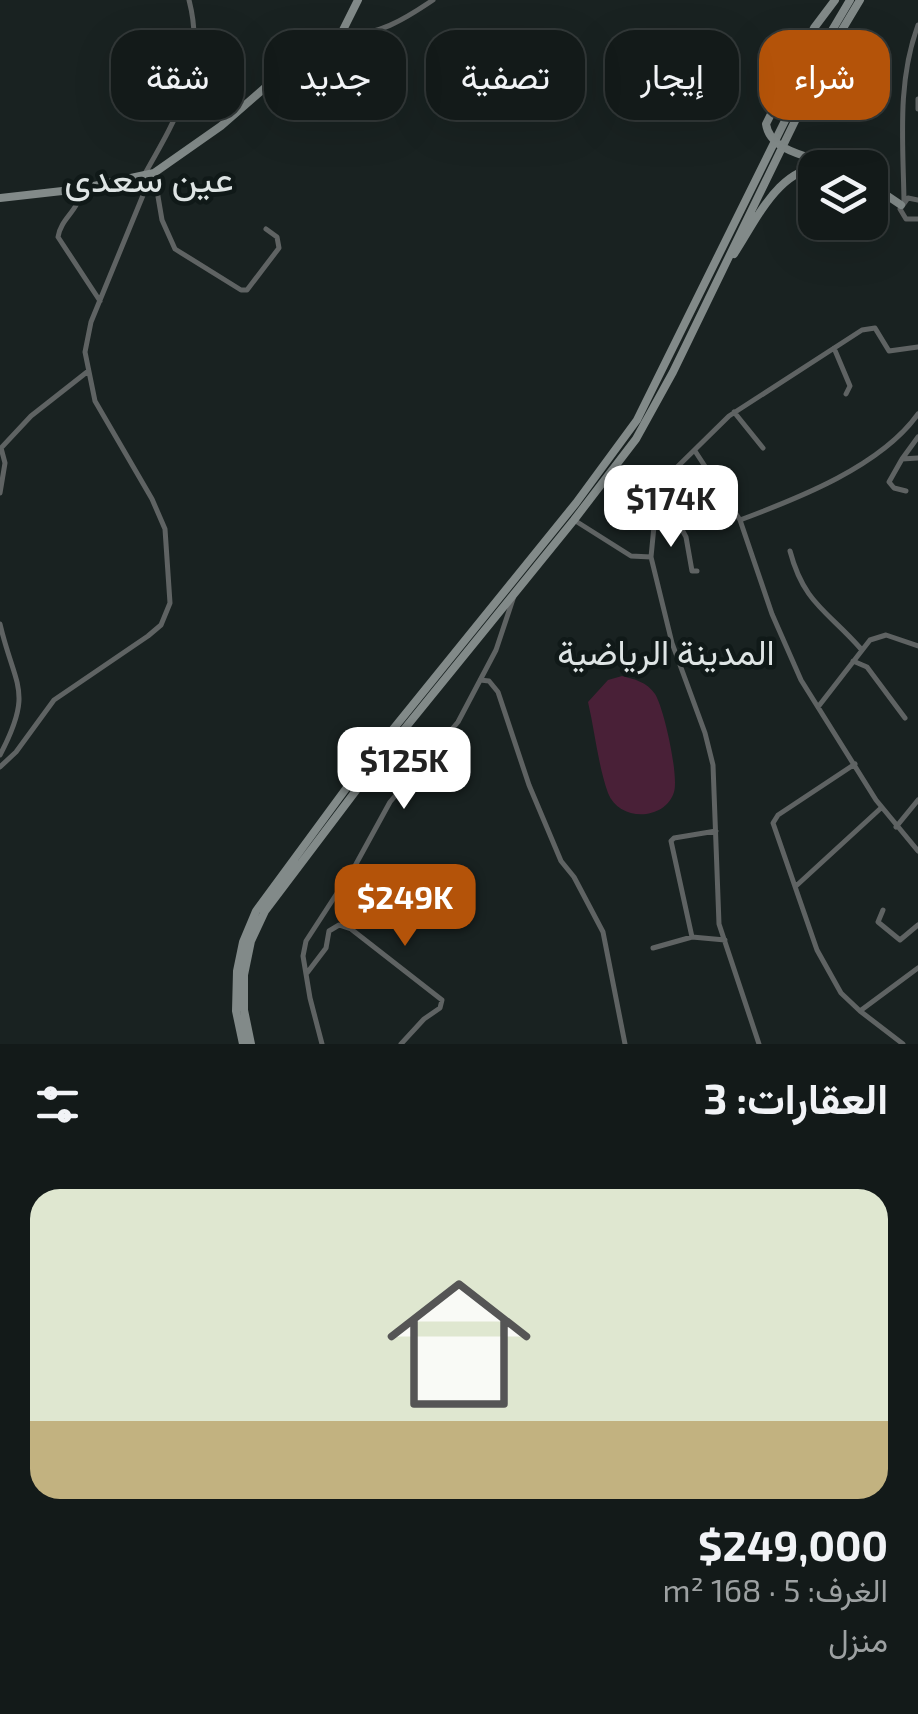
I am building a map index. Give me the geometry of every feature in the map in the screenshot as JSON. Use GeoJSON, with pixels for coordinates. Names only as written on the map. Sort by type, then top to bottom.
{"type":"FeatureCollection","features":[{"type":"Feature","properties":{"kind":"main road"},"geometry":{"type":"LineString","coordinates":[[343,30],[358,0]]}},
{"type":"Feature","properties":{"kind":"main road"},"geometry":{"type":"LineString","coordinates":[[798,153],[771,139],[766,124],[768,115],[814,28],[835,0]]}},
{"type":"Feature","properties":{"kind":"main road"},"geometry":{"type":"LineString","coordinates":[[835,30],[850,0]]}},
{"type":"Feature","properties":{"kind":"main road"},"geometry":{"type":"LineString","coordinates":[[841,30],[860,0]]}},
{"type":"Feature","properties":{"kind":"main road"},"geometry":{"type":"LineString","coordinates":[[0,198],[80,189],[154,173],[221,126],[264,89]]}},
{"type":"Feature","properties":{"kind":"main road"},"geometry":{"type":"LineString","coordinates":[[243,1044],[236,1010],[240,955],[249,925],[268,891],[630,431],[654,392],[790,120]]}},
{"type":"Feature","properties":{"kind":"main road"},"geometry":{"type":"LineString","coordinates":[[718,279],[786,180],[798,172]]}},
{"type":"Feature","properties":{"kind":"main road"},"geometry":{"type":"LineString","coordinates":[[888,194],[903,203]]}},
{"type":"Feature","properties":{"kind":"main road"},"geometry":{"type":"LineString","coordinates":[[252,1044],[244,1010],[244,975],[251,941],[264,912],[376,764],[514,596],[640,432],[718,279],[740,224]]}},
{"type":"Feature","properties":{"kind":"street"},"geometry":{"type":"LineString","coordinates":[[0,768],[54,700],[148,636],[161,625],[169,610],[168,551],[162,518],[100,412],[87,372],[86,338],[146,188],[143,177],[168,134],[192,71],[196,46],[189,0]]}},
{"type":"Feature","properties":{"kind":"street"},"geometry":{"type":"LineString","coordinates":[[377,30],[433,0]]}},
{"type":"Feature","properties":{"kind":"street"},"geometry":{"type":"LineString","coordinates":[[918,25],[903,89],[901,213],[906,220],[918,219]]}},
{"type":"Feature","properties":{"kind":"street"},"geometry":{"type":"LineString","coordinates":[[918,100],[918,109]]}},
{"type":"Feature","properties":{"kind":"street"},"geometry":{"type":"LineString","coordinates":[[154,173],[162,220],[174,249],[241,290],[248,290],[279,248],[277,237],[266,229]]}},
{"type":"Feature","properties":{"kind":"street"},"geometry":{"type":"LineString","coordinates":[[80,189],[79,202],[62,224],[58,237],[100,302]]}},
{"type":"Feature","properties":{"kind":"street"},"geometry":{"type":"LineString","coordinates":[[903,203],[918,200]]}},
{"type":"Feature","properties":{"kind":"street"},"geometry":{"type":"LineString","coordinates":[[759,1044],[744,990],[724,940],[718,910],[715,791],[709,745],[679,665],[651,556],[661,491],[673,470],[734,412],[871,327],[889,351],[918,346]]}},
{"type":"Feature","properties":{"kind":"street"},"geometry":{"type":"LineString","coordinates":[[834,348],[850,386],[846,394]]}},
{"type":"Feature","properties":{"kind":"street"},"geometry":{"type":"LineString","coordinates":[[0,493],[5,463],[1,448],[31,416],[87,372]]}},
{"type":"Feature","properties":{"kind":"street"},"geometry":{"type":"LineString","coordinates":[[734,412],[763,448]]}},
{"type":"Feature","properties":{"kind":"street"},"geometry":{"type":"LineString","coordinates":[[740,520],[784,504],[892,444],[918,414]]}},
{"type":"Feature","properties":{"kind":"street"},"geometry":{"type":"LineString","coordinates":[[906,491],[894,488],[890,482],[918,438]]}},
{"type":"Feature","properties":{"kind":"street"},"geometry":{"type":"LineString","coordinates":[[694,451],[740,520],[776,624],[802,680],[881,808],[918,850]]}},
{"type":"Feature","properties":{"kind":"street"},"geometry":{"type":"LineString","coordinates":[[902,460],[918,458]]}},
{"type":"Feature","properties":{"kind":"street"},"geometry":{"type":"LineString","coordinates":[[661,491],[686,537],[692,571],[697,571]]}},
{"type":"Feature","properties":{"kind":"street"},"geometry":{"type":"LineString","coordinates":[[574,520],[631,556],[651,556]]}},
{"type":"Feature","properties":{"kind":"street"},"geometry":{"type":"LineString","coordinates":[[790,551],[796,576],[807,594],[861,649]]}},
{"type":"Feature","properties":{"kind":"street"},"geometry":{"type":"LineString","coordinates":[[322,1044],[304,949],[316,921],[356,864],[400,787],[451,732],[504,632],[514,596]]}},
{"type":"Feature","properties":{"kind":"street"},"geometry":{"type":"LineString","coordinates":[[0,624],[22,697],[16,722],[0,755]]}},
{"type":"Feature","properties":{"kind":"street"},"geometry":{"type":"LineString","coordinates":[[818,706],[861,649],[879,636],[904,639],[918,646]]}},
{"type":"Feature","properties":{"kind":"street"},"geometry":{"type":"LineString","coordinates":[[853,662],[867,668],[905,718]]}},
{"type":"Feature","properties":{"kind":"street"},"geometry":{"type":"LineString","coordinates":[[480,680],[490,681],[498,692],[529,785],[561,862],[574,877],[598,921],[625,1044]]}},
{"type":"Feature","properties":{"kind":"street"},"geometry":{"type":"LineString","coordinates":[[855,764],[774,819],[824,966],[840,993],[902,1044]]}},
{"type":"Feature","properties":{"kind":"street"},"geometry":{"type":"LineString","coordinates":[[896,826],[918,800]]}},
{"type":"Feature","properties":{"kind":"street"},"geometry":{"type":"LineString","coordinates":[[796,886],[881,808]]}},
{"type":"Feature","properties":{"kind":"street"},"geometry":{"type":"LineString","coordinates":[[692,938],[671,841],[716,831]]}},
{"type":"Feature","properties":{"kind":"street"},"geometry":{"type":"LineString","coordinates":[[883,910],[878,922],[900,940],[918,925]]}},
{"type":"Feature","properties":{"kind":"street"},"geometry":{"type":"LineString","coordinates":[[306,974],[326,948],[330,931],[339,925],[351,928],[442,1000],[443,1005],[401,1044]]}},
{"type":"Feature","properties":{"kind":"street"},"geometry":{"type":"LineString","coordinates":[[652,948],[692,938],[724,940]]}},
{"type":"Feature","properties":{"kind":"street"},"geometry":{"type":"LineString","coordinates":[[860,1010],[918,968]]}},
{"type":"Feature","properties":{"kind":"shaded area"},"geometry":{"type":"Polygon","coordinates":[[[622,676],[644,684],[655,694],[670,742],[674,792],[669,802],[652,813],[631,813],[614,802],[599,760],[588,702],[608,680],[622,676]]]}},
{"type":"Feature","properties":{"kind":"district","name":"عين سعدى"},"geometry":{"type":"Point","coordinates":[149,179]}},
{"type":"Feature","properties":{"kind":"district","name":"المدينة الرياضية"},"geometry":{"type":"Point","coordinates":[666,653]}}]}
